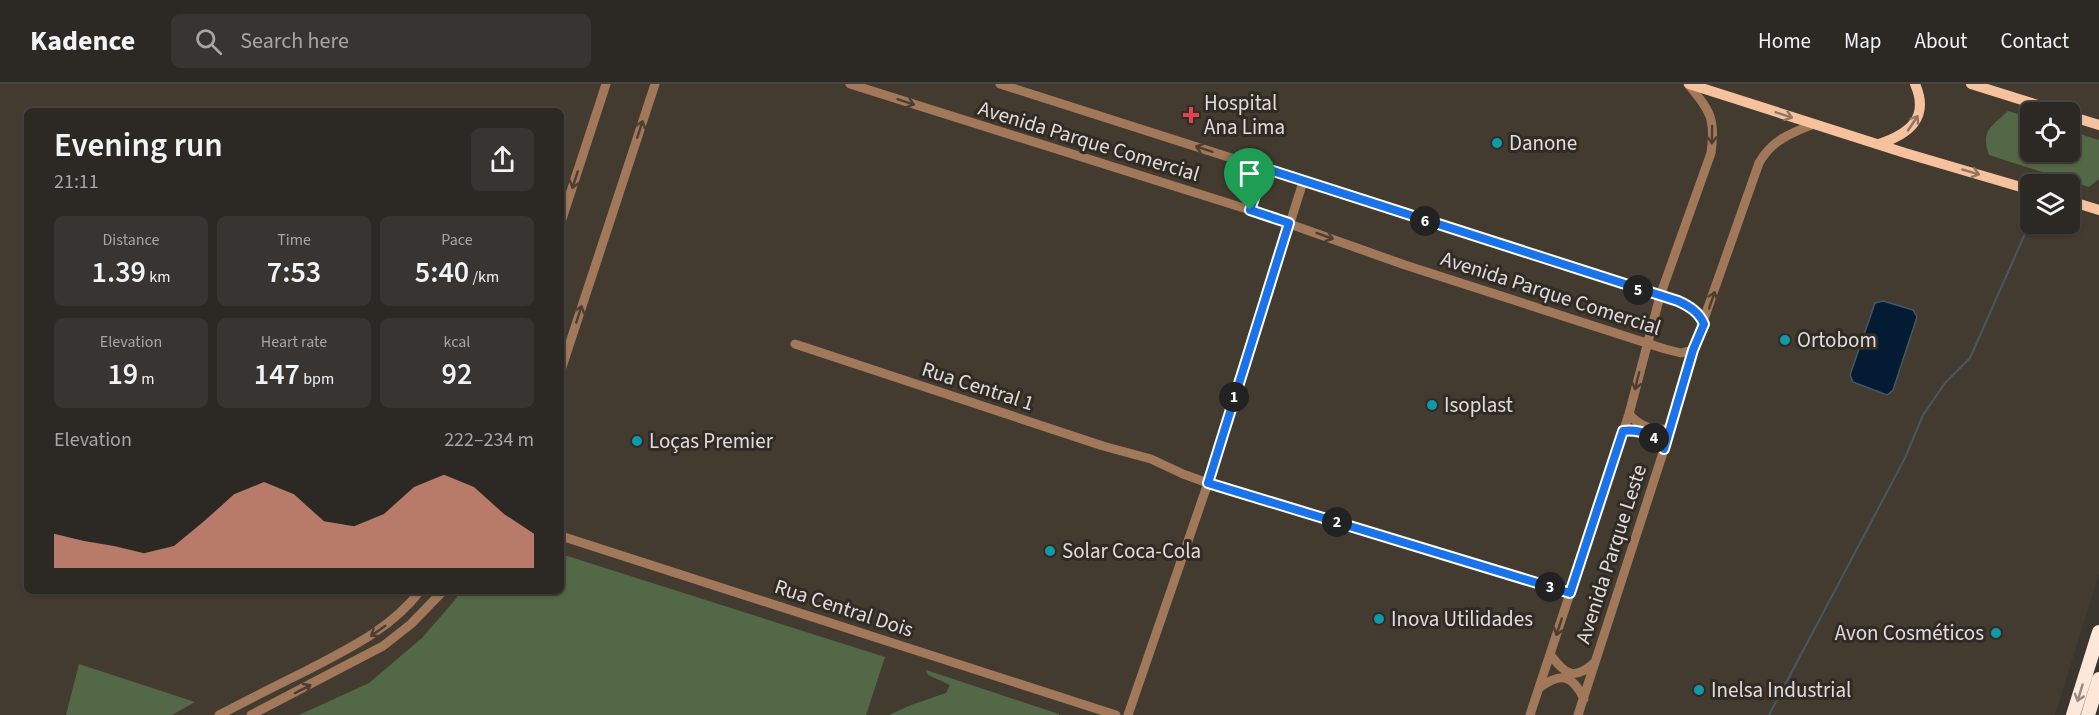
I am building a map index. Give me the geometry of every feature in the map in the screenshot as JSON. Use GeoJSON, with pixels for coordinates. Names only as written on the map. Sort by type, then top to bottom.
{"type":"FeatureCollection","features":[{"type":"Feature","properties":{"kind":"highway"},"geometry":{"type":"LineString","coordinates":[[2073,715],[2099,632]]}},
{"type":"Feature","properties":{"kind":"highway"},"geometry":{"type":"LineString","coordinates":[[2088,715],[2099,679]]}},
{"type":"Feature","properties":{"kind":"main road"},"geometry":{"type":"LineString","coordinates":[[1689,84],[2020,187]]}},
{"type":"Feature","properties":{"kind":"main road"},"geometry":{"type":"LineString","coordinates":[[1879,144],[1904,134],[1914,125],[1920,108],[1915,84]]}},
{"type":"Feature","properties":{"kind":"main road"},"geometry":{"type":"LineString","coordinates":[[1971,84],[2028,102]]}},
{"type":"Feature","properties":{"kind":"main road"},"geometry":{"type":"LineString","coordinates":[[2080,119],[2099,125]]}},
{"type":"Feature","properties":{"kind":"main road"},"geometry":{"type":"LineString","coordinates":[[2080,204],[2099,210]]}},
{"type":"Feature","properties":{"kind":"street"},"geometry":{"type":"LineString","coordinates":[[564,213],[606,84]]}},
{"type":"Feature","properties":{"kind":"street"},"geometry":{"type":"LineString","coordinates":[[564,361],[655,84]]}},
{"type":"Feature","properties":{"kind":"street","name":"Avenida Parque Comercial"},"geometry":{"type":"LineString","coordinates":[[850,84],[1250,210],[1405,265],[1646,342],[1681,353],[1693,350]]}},
{"type":"Feature","properties":{"kind":"street","name":"Avenida Parque Comercial"},"geometry":{"type":"LineString","coordinates":[[1000,84],[1660,296],[1688,306],[1702,318],[1704,324]]}},
{"type":"Feature","properties":{"kind":"street","name":"Avenida Parque Leste"},"geometry":{"type":"LineString","coordinates":[[1530,715],[1629,414],[1646,342],[1660,296],[1711,153],[1714,134],[1711,117],[1689,84]]}},
{"type":"Feature","properties":{"kind":"street","name":"Avenida Parque Leste"},"geometry":{"type":"LineString","coordinates":[[1578,715],[1671,428],[1693,350],[1759,163],[1776,141],[1814,124]]}},
{"type":"Feature","properties":{"kind":"street"},"geometry":{"type":"LineString","coordinates":[[1250,210],[1264,168]]}},
{"type":"Feature","properties":{"kind":"street"},"geometry":{"type":"LineString","coordinates":[[1128,715],[1208,483],[1303,182]]}},
{"type":"Feature","properties":{"kind":"street","name":"Rua Central 1"},"geometry":{"type":"LineString","coordinates":[[795,344],[1103,446],[1151,459],[1208,483],[1570,593]]}},
{"type":"Feature","properties":{"kind":"street"},"geometry":{"type":"LineString","coordinates":[[1629,414],[1637,423],[1648,428],[1659,430],[1671,428]]}},
{"type":"Feature","properties":{"kind":"street"},"geometry":{"type":"LineString","coordinates":[[1623,431],[1634,430],[1645,433],[1654,438],[1664,449]]}},
{"type":"Feature","properties":{"kind":"street","name":"Rua Central Dois"},"geometry":{"type":"LineString","coordinates":[[564,537],[1116,715]]}},
{"type":"Feature","properties":{"kind":"street"},"geometry":{"type":"LineString","coordinates":[[219,715],[356,645],[387,624],[408,606],[418,594]]}},
{"type":"Feature","properties":{"kind":"street"},"geometry":{"type":"LineString","coordinates":[[251,715],[383,646],[411,624],[440,594]]}},
{"type":"Feature","properties":{"kind":"street"},"geometry":{"type":"LineString","coordinates":[[1550,654],[1558,666],[1570,674],[1582,673],[1596,662]]}},
{"type":"Feature","properties":{"kind":"street"},"geometry":{"type":"LineString","coordinates":[[1539,688],[1551,680],[1564,678],[1575,683],[1584,699]]}},
{"type":"Feature","properties":{"kind":"shaded area"},"geometry":{"type":"Polygon","coordinates":[[[0,84],[2099,84],[2099,574],[2055,715],[0,715],[0,84]]]}},
{"type":"Feature","properties":{"kind":"green space"},"geometry":{"type":"Polygon","coordinates":[[[2008,111],[2020,115],[2020,162],[2080,162],[2080,134],[2099,140],[2099,179],[2089,187],[2080,184],[2080,174],[2048,174],[1989,155],[1986,140],[1993,125],[2008,111]]]}},
{"type":"Feature","properties":{"kind":"green space"},"geometry":{"type":"Polygon","coordinates":[[[564,555],[885,657],[866,715],[299,715],[369,683],[422,638],[458,594],[564,594],[564,555]]]}},
{"type":"Feature","properties":{"kind":"green space"},"geometry":{"type":"Polygon","coordinates":[[[79,664],[195,702],[172,715],[66,715],[79,664]]]}},
{"type":"Feature","properties":{"kind":"green space"},"geometry":{"type":"Polygon","coordinates":[[[926,670],[1059,715],[889,715],[946,693],[950,685],[928,675],[926,670]]]}},
{"type":"Feature","properties":{"kind":"water"},"geometry":{"type":"Polygon","coordinates":[[[1883,301],[1913,310],[1917,317],[1893,390],[1887,395],[1853,382],[1850,375],[1875,303],[1883,301]]]}},
{"type":"Feature","properties":{"kind":"waterway"},"geometry":{"type":"LineString","coordinates":[[1769,715],[1905,458],[1923,415],[1945,383],[1970,358],[2025,234]]}},
{"type":"Feature","properties":{"kind":"place","name":"Hospital Ana Lima"},"geometry":{"type":"Point","coordinates":[1191,115]}},
{"type":"Feature","properties":{"kind":"place","name":"Danone"},"geometry":{"type":"Point","coordinates":[1497,143]}},
{"type":"Feature","properties":{"kind":"place","name":"Ortobom"},"geometry":{"type":"Point","coordinates":[1785,340]}},
{"type":"Feature","properties":{"kind":"place","name":"Isoplast"},"geometry":{"type":"Point","coordinates":[1432,405]}},
{"type":"Feature","properties":{"kind":"place","name":"Loças Premier"},"geometry":{"type":"Point","coordinates":[637,441]}},
{"type":"Feature","properties":{"kind":"place","name":"Solar Coca-Cola"},"geometry":{"type":"Point","coordinates":[1050,551]}},
{"type":"Feature","properties":{"kind":"place","name":"Inova Utilidades"},"geometry":{"type":"Point","coordinates":[1379,619]}},
{"type":"Feature","properties":{"kind":"place","name":"Avon Cosméticos"},"geometry":{"type":"Point","coordinates":[1996,633]}},
{"type":"Feature","properties":{"kind":"place","name":"Inelsa Industrial"},"geometry":{"type":"Point","coordinates":[1699,690]}},
{"type":"Feature","properties":{"kind":"route"},"geometry":{"type":"LineString","coordinates":[[1264,168],[1678,301],[1702,318],[1704,324],[1693,350],[1664,449],[1654,438],[1645,433],[1634,430],[1623,431],[1570,593],[1208,483],[1289,223],[1250,210],[1264,168]]}}]}
